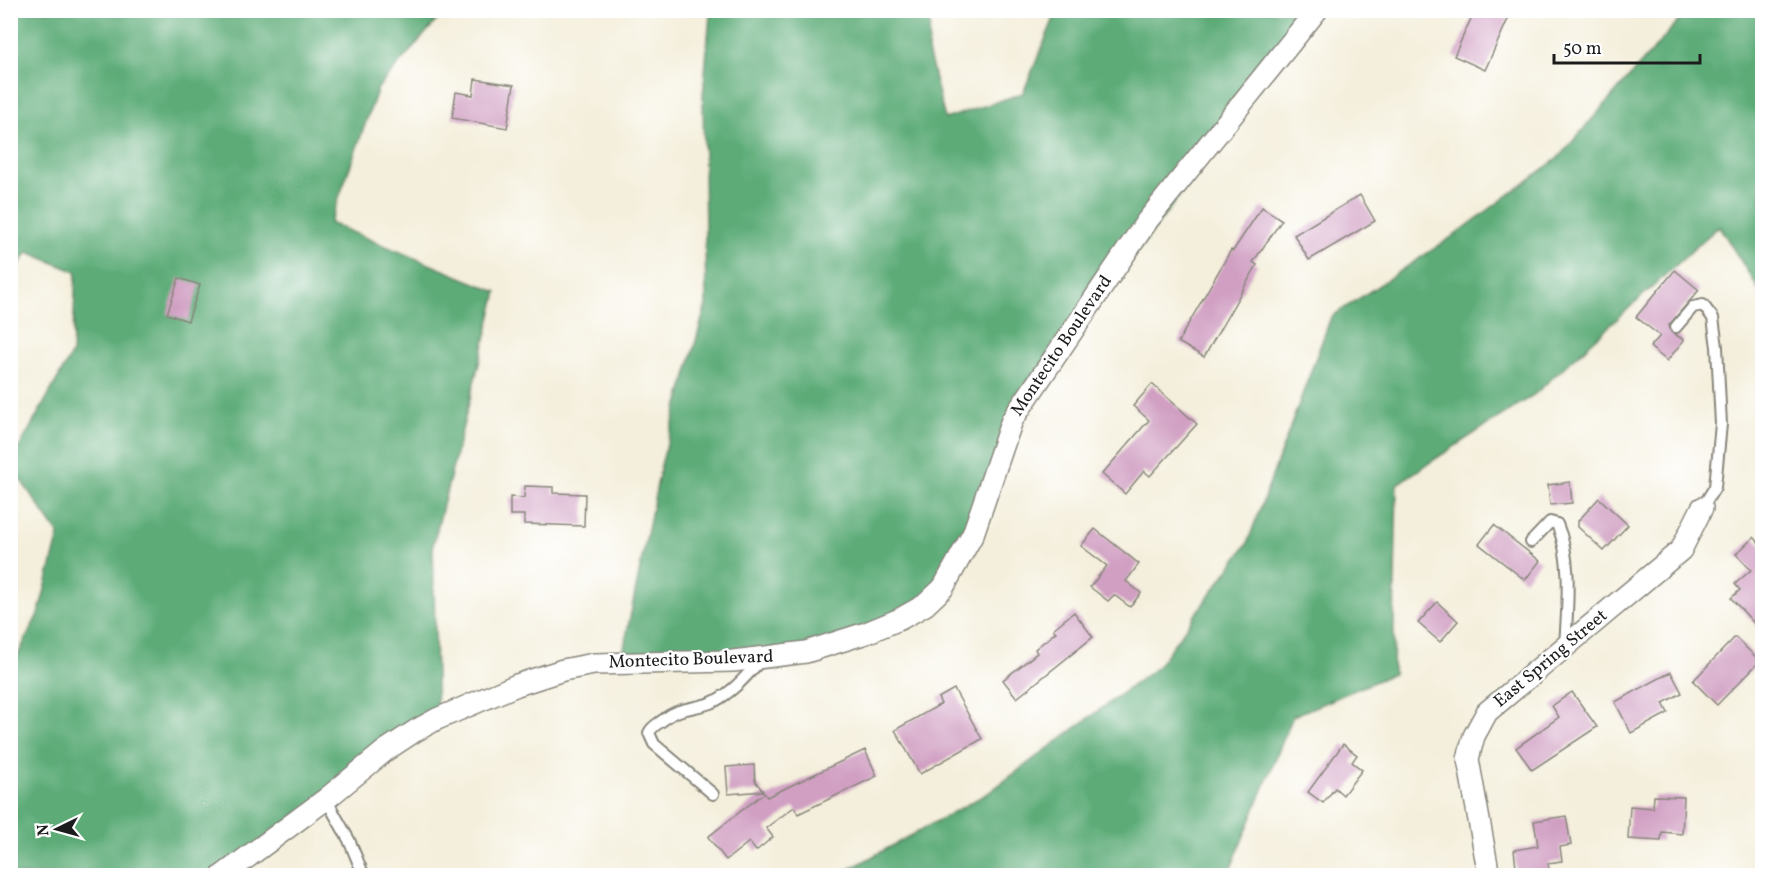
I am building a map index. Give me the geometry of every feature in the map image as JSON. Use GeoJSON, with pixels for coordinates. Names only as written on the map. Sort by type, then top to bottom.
{"type":"FeatureCollection","features":[{"type":"Feature","properties":{"kind":"street","name":"Montecito Boulevard"},"geometry":{"type":"LineString","coordinates":[[222,876],[326,799],[386,750],[415,731],[437,719],[517,685],[562,670],[594,664],[733,661],[806,652],[866,633],[900,619],[925,605],[943,588],[973,534],[1012,420],[1147,220],[1317,10]]}},
{"type":"Feature","properties":{"kind":"street","name":"East Spring Street"},"geometry":{"type":"LineString","coordinates":[[1489,876],[1468,759],[1474,736],[1487,712],[1682,550],[1702,508]]}},
{"type":"Feature","properties":{"kind":"lane"},"geometry":{"type":"LineString","coordinates":[[1676,327],[1693,307],[1703,305],[1713,318],[1717,347],[1721,424],[1715,487],[1702,508]]}},
{"type":"Feature","properties":{"kind":"lane"},"geometry":{"type":"LineString","coordinates":[[1531,542],[1550,522],[1557,524],[1562,534],[1566,574],[1565,647]]}},
{"type":"Feature","properties":{"kind":"lane"},"geometry":{"type":"LineString","coordinates":[[713,794],[654,744],[649,733],[670,713],[715,701],[735,688],[762,658]]}},
{"type":"Feature","properties":{"kind":"lane"},"geometry":{"type":"LineString","coordinates":[[326,799],[349,840],[364,876]]}},
{"type":"Feature","properties":{"kind":"green space"},"geometry":{"type":"Polygon","coordinates":[[[1688,10],[1762,11],[1762,295],[1719,226],[1535,394],[1397,484],[1393,674],[1293,716],[1228,875],[839,875],[988,793],[1157,667],[1247,544],[1331,317],[1456,234],[1558,158],[1688,10]]]}},
{"type":"Feature","properties":{"kind":"green space"},"geometry":{"type":"Polygon","coordinates":[[[24,11],[445,11],[378,88],[330,223],[497,292],[433,545],[437,719],[222,875],[11,875],[11,669],[39,612],[59,535],[11,466],[11,462],[72,353],[76,272],[28,252],[11,276],[11,23],[24,11]]]}},
{"type":"Feature","properties":{"kind":"green space"},"geometry":{"type":"Polygon","coordinates":[[[700,11],[931,11],[928,51],[945,119],[1023,93],[1057,11],[1317,11],[1012,420],[943,588],[830,645],[621,662],[661,465],[706,305],[703,96],[710,14],[700,11]]]}},
{"type":"Feature","properties":{"kind":"building"},"geometry":{"type":"Polygon","coordinates":[[[1475,10],[1489,10],[1508,19],[1485,70],[1454,56],[1475,10]]]}},
{"type":"Feature","properties":{"kind":"building"},"geometry":{"type":"Polygon","coordinates":[[[475,79],[514,85],[507,128],[452,118],[456,92],[473,95],[475,79]]]}},
{"type":"Feature","properties":{"kind":"building"},"geometry":{"type":"Polygon","coordinates":[[[1360,195],[1375,221],[1309,260],[1294,235],[1360,195]]]}},
{"type":"Feature","properties":{"kind":"building"},"geometry":{"type":"Polygon","coordinates":[[[1262,207],[1282,220],[1253,262],[1257,265],[1204,357],[1178,342],[1231,250],[1233,251],[1262,207]]]}},
{"type":"Feature","properties":{"kind":"building"},"geometry":{"type":"Polygon","coordinates":[[[1675,270],[1699,290],[1669,325],[1671,332],[1684,340],[1667,361],[1650,347],[1660,336],[1636,317],[1675,270]]]}},
{"type":"Feature","properties":{"kind":"building"},"geometry":{"type":"Polygon","coordinates":[[[179,278],[200,285],[188,321],[167,314],[179,278]]]}},
{"type":"Feature","properties":{"kind":"building"},"geometry":{"type":"Polygon","coordinates":[[[1152,384],[1197,424],[1150,476],[1144,471],[1125,494],[1102,474],[1149,420],[1133,406],[1152,384]]]}},
{"type":"Feature","properties":{"kind":"building"},"geometry":{"type":"Polygon","coordinates":[[[1570,482],[1572,503],[1550,505],[1548,485],[1570,482]]]}},
{"type":"Feature","properties":{"kind":"building"},"geometry":{"type":"Polygon","coordinates":[[[525,486],[553,487],[553,493],[585,494],[584,526],[524,524],[524,515],[510,515],[510,497],[524,498],[525,486]]]}},
{"type":"Feature","properties":{"kind":"building"},"geometry":{"type":"Polygon","coordinates":[[[1599,498],[1628,525],[1604,551],[1578,527],[1578,521],[1599,498]]]}},
{"type":"Feature","properties":{"kind":"building"},"geometry":{"type":"Polygon","coordinates":[[[1494,525],[1540,561],[1525,580],[1479,544],[1494,525]]]}},
{"type":"Feature","properties":{"kind":"building"},"geometry":{"type":"Polygon","coordinates":[[[1095,529],[1139,564],[1126,581],[1141,593],[1130,607],[1114,595],[1108,601],[1090,587],[1107,566],[1081,546],[1095,529]]]}},
{"type":"Feature","properties":{"kind":"building"},"geometry":{"type":"Polygon","coordinates":[[[1754,537],[1762,546],[1762,632],[1731,598],[1740,590],[1735,584],[1751,570],[1736,554],[1754,537]]]}},
{"type":"Feature","properties":{"kind":"building"},"geometry":{"type":"Polygon","coordinates":[[[1437,602],[1458,621],[1440,642],[1418,623],[1437,602]]]}},
{"type":"Feature","properties":{"kind":"building"},"geometry":{"type":"Polygon","coordinates":[[[1074,612],[1093,637],[1017,698],[1003,680],[1037,653],[1035,649],[1056,632],[1053,629],[1074,612]]]}},
{"type":"Feature","properties":{"kind":"building"},"geometry":{"type":"Polygon","coordinates":[[[1735,637],[1760,661],[1717,705],[1693,681],[1735,637]]]}},
{"type":"Feature","properties":{"kind":"building"},"geometry":{"type":"Polygon","coordinates":[[[1671,672],[1682,693],[1663,703],[1668,713],[1631,733],[1615,702],[1671,672]]]}},
{"type":"Feature","properties":{"kind":"building"},"geometry":{"type":"Polygon","coordinates":[[[954,689],[982,739],[920,774],[895,730],[941,704],[938,698],[954,689]]]}},
{"type":"Feature","properties":{"kind":"building"},"geometry":{"type":"Polygon","coordinates":[[[1572,692],[1597,727],[1532,770],[1516,748],[1559,717],[1552,706],[1572,692]]]}},
{"type":"Feature","properties":{"kind":"building"},"geometry":{"type":"Polygon","coordinates":[[[1343,744],[1357,755],[1352,762],[1362,770],[1343,795],[1335,788],[1323,803],[1308,792],[1343,744]]]}},
{"type":"Feature","properties":{"kind":"building"},"geometry":{"type":"Polygon","coordinates":[[[865,750],[877,776],[798,814],[794,807],[766,828],[773,837],[756,851],[749,842],[726,860],[708,837],[764,793],[767,797],[865,750]]]}},
{"type":"Feature","properties":{"kind":"building"},"geometry":{"type":"Polygon","coordinates":[[[754,765],[755,781],[763,791],[728,794],[726,767],[754,765]]]}},
{"type":"Feature","properties":{"kind":"building"},"geometry":{"type":"Polygon","coordinates":[[[1654,796],[1684,797],[1682,834],[1662,832],[1661,841],[1628,839],[1630,806],[1653,808],[1654,796]]]}},
{"type":"Feature","properties":{"kind":"building"},"geometry":{"type":"Polygon","coordinates":[[[1566,816],[1571,845],[1560,847],[1562,861],[1548,863],[1550,876],[1517,876],[1514,850],[1538,846],[1534,821],[1566,816]]]}}]}
